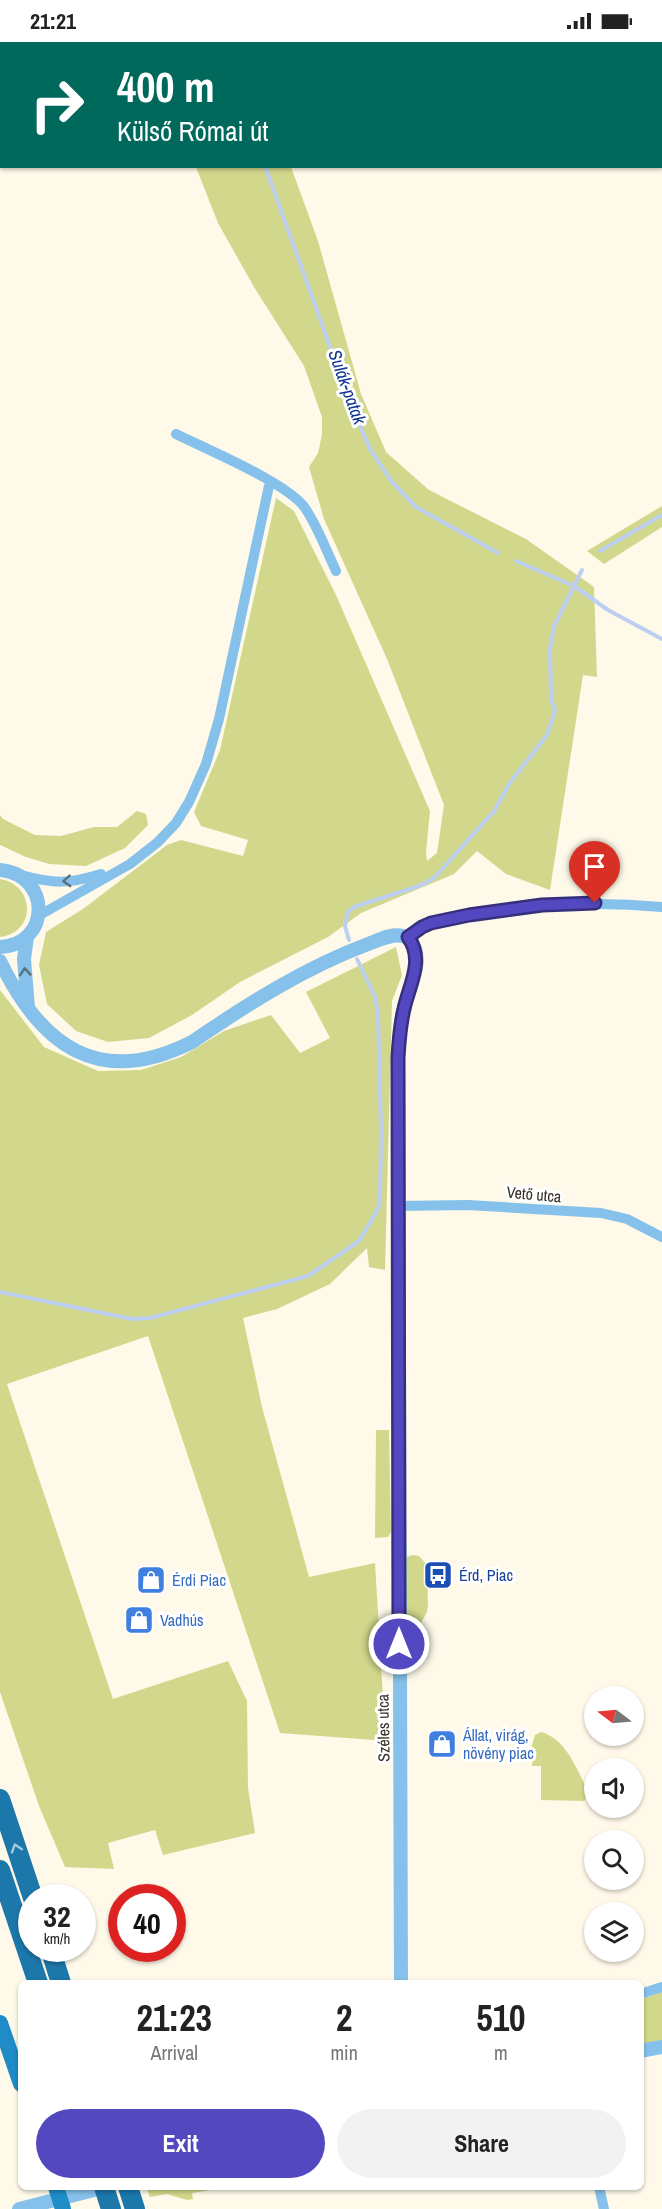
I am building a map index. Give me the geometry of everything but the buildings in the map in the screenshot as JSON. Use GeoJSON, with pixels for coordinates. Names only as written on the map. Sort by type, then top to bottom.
{"type":"FeatureCollection","features":[{"type":"Feature","properties":{"kind":"highway"},"geometry":{"type":"LineString","coordinates":[[0,1799],[28,1884]]}},
{"type":"Feature","properties":{"kind":"highway"},"geometry":{"type":"LineString","coordinates":[[0,1870],[37,1980]]}},
{"type":"Feature","properties":{"kind":"highway"},"geometry":{"type":"LineString","coordinates":[[55,1962],[61,1980]]}},
{"type":"Feature","properties":{"kind":"highway"},"geometry":{"type":"LineString","coordinates":[[106,2190],[111,2209]]}},
{"type":"Feature","properties":{"kind":"highway"},"geometry":{"type":"LineString","coordinates":[[129,2190],[135,2209]]}},
{"type":"Feature","properties":{"kind":"main road"},"geometry":{"type":"LineString","coordinates":[[0,2023],[18,2075]]}},
{"type":"Feature","properties":{"kind":"main road"},"geometry":{"type":"LineString","coordinates":[[57,2190],[63,2209]]}},
{"type":"Feature","properties":{"kind":"street"},"geometry":{"type":"LineString","coordinates":[[176,434],[293,495],[304,506],[336,571]]}},
{"type":"Feature","properties":{"kind":"street"},"geometry":{"type":"LineString","coordinates":[[38,916],[130,864],[176,823],[189,802],[206,764],[219,719],[270,481]]}},
{"type":"Feature","properties":{"kind":"street"},"geometry":{"type":"LineString","coordinates":[[0,870],[48,882],[77,881],[113,872]]}},
{"type":"Feature","properties":{"kind":"street"},"geometry":{"type":"LineString","coordinates":[[0,946],[17,944],[27,937],[38,916],[39,903],[36,893],[21,875]]}},
{"type":"Feature","properties":{"kind":"street"},"geometry":{"type":"LineString","coordinates":[[0,961],[18,996],[41,1025],[72,1049],[103,1060],[139,1061],[160,1056],[192,1042],[281,984],[330,959],[390,936],[408,937],[431,923],[508,909],[581,903],[662,907]]}},
{"type":"Feature","properties":{"kind":"street"},"geometry":{"type":"LineString","coordinates":[[27,937],[24,959],[28,1008]]}},
{"type":"Feature","properties":{"kind":"street","name":"Széles utca"},"geometry":{"type":"LineString","coordinates":[[401,1980],[398,1057],[404,1010],[416,958],[414,946],[408,937]]}},
{"type":"Feature","properties":{"kind":"street","name":"Vető utca"},"geometry":{"type":"LineString","coordinates":[[398,1206],[468,1205],[601,1213],[627,1219],[662,1237]]}},
{"type":"Feature","properties":{"kind":"street"},"geometry":{"type":"LineString","coordinates":[[644,1993],[662,1987]]}},
{"type":"Feature","properties":{"kind":"street"},"geometry":{"type":"LineString","coordinates":[[644,2050],[662,2047]]}},
{"type":"Feature","properties":{"kind":"street"},"geometry":{"type":"LineString","coordinates":[[19,2209],[93,2190]]}},
{"type":"Feature","properties":{"kind":"street"},"geometry":{"type":"LineString","coordinates":[[600,2190],[604,2209]]}},
{"type":"Feature","properties":{"kind":"green space"},"geometry":{"type":"Polygon","coordinates":[[[196,168],[291,168],[318,241],[361,394],[386,452],[429,490],[526,539],[594,587],[597,677],[583,675],[550,890],[506,874],[477,851],[454,874],[361,913],[328,937],[240,982],[192,1015],[149,1038],[108,1042],[76,1031],[47,1004],[39,965],[46,932],[83,909],[167,845],[181,840],[243,856],[248,840],[201,826],[194,812],[220,750],[276,498],[294,511],[336,595],[430,811],[427,861],[437,853],[444,805],[387,659],[324,519],[309,467],[318,453],[322,435],[322,417],[304,366],[254,287],[218,223],[196,168]]]}},
{"type":"Feature","properties":{"kind":"green space"},"geometry":{"type":"Polygon","coordinates":[[[662,506],[662,527],[604,564],[587,551],[662,506]]]}},
{"type":"Feature","properties":{"kind":"green space"},"geometry":{"type":"Polygon","coordinates":[[[137,811],[146,814],[148,825],[125,848],[86,866],[49,864],[0,845],[0,815],[3,819],[35,835],[61,836],[94,827],[117,827],[137,811]]]}},
{"type":"Feature","properties":{"kind":"green space"},"geometry":{"type":"Polygon","coordinates":[[[0,879],[12,883],[20,890],[27,909],[20,927],[12,934],[0,937],[0,879]]]}},
{"type":"Feature","properties":{"kind":"green space"},"geometry":{"type":"Polygon","coordinates":[[[396,947],[402,975],[392,1001],[385,1270],[369,1267],[367,1248],[330,1284],[277,1309],[243,1318],[262,1407],[309,1577],[375,1563],[385,1732],[374,1740],[280,1733],[148,1336],[7,1384],[113,1699],[228,1661],[247,1701],[248,1788],[255,1833],[163,1855],[155,1830],[108,1843],[114,1869],[65,1867],[39,1806],[0,1692],[0,990],[44,1047],[98,1071],[141,1070],[181,1057],[224,1031],[271,1015],[300,1053],[330,1038],[306,992],[396,947]]]}},
{"type":"Feature","properties":{"kind":"green space"},"geometry":{"type":"Polygon","coordinates":[[[376,1430],[389,1430],[391,1532],[388,1537],[375,1538],[376,1430]]]}},
{"type":"Feature","properties":{"kind":"green space"},"geometry":{"type":"Polygon","coordinates":[[[419,1556],[427,1565],[428,1606],[421,1623],[410,1624],[406,1617],[405,1560],[406,1557],[419,1556]]]}},
{"type":"Feature","properties":{"kind":"green space"},"geometry":{"type":"Polygon","coordinates":[[[541,1732],[550,1736],[564,1748],[584,1783],[584,1801],[541,1800],[541,1766],[532,1766],[532,1745],[535,1735],[541,1732]]]}},
{"type":"Feature","properties":{"kind":"green space"},"geometry":{"type":"Polygon","coordinates":[[[662,1992],[662,2041],[644,2045],[644,1998],[662,1992]]]}},
{"type":"Feature","properties":{"kind":"green space"},"geometry":{"type":"Polygon","coordinates":[[[147,2190],[211,2190],[192,2193],[193,2199],[187,2200],[167,2194],[150,2197],[147,2190]]]}},
{"type":"Feature","properties":{"kind":"waterway","name":"Sulák-patak"},"geometry":{"type":"LineString","coordinates":[[266,168],[351,405],[370,449],[392,482],[416,507],[498,553]]}},
{"type":"Feature","properties":{"kind":"waterway"},"geometry":{"type":"LineString","coordinates":[[600,551],[662,515]]}},
{"type":"Feature","properties":{"kind":"waterway","name":"Sulák-patak"},"geometry":{"type":"LineString","coordinates":[[516,561],[574,586],[608,610],[662,639]]}},
{"type":"Feature","properties":{"kind":"waterway"},"geometry":{"type":"LineString","coordinates":[[349,940],[345,926],[348,912],[354,907],[419,886],[434,878],[495,810],[509,784],[547,735],[555,710],[551,699],[550,649],[554,626],[582,570]]}},
{"type":"Feature","properties":{"kind":"waterway"},"geometry":{"type":"LineString","coordinates":[[0,1292],[132,1319],[150,1318],[308,1276],[359,1241],[380,1203],[381,1129],[378,1013],[375,997],[357,959]]}},
{"type":"Feature","properties":{"kind":"place","name":"Érd, Piac"},"geometry":{"type":"Point","coordinates":[438,1575]}},
{"type":"Feature","properties":{"kind":"place","name":"Érdi Piac"},"geometry":{"type":"Point","coordinates":[151,1580]}},
{"type":"Feature","properties":{"kind":"place","name":"Vadhús"},"geometry":{"type":"Point","coordinates":[139,1620]}},
{"type":"Feature","properties":{"kind":"place","name":"Állat, virág, növény piac"},"geometry":{"type":"Point","coordinates":[442,1744]}},
{"type":"Feature","properties":{"kind":"route"},"geometry":{"type":"LineString","coordinates":[[399,1644],[398,1057],[404,1010],[416,958],[414,946],[408,937],[431,923],[469,915],[542,905],[595,903]]}}]}
